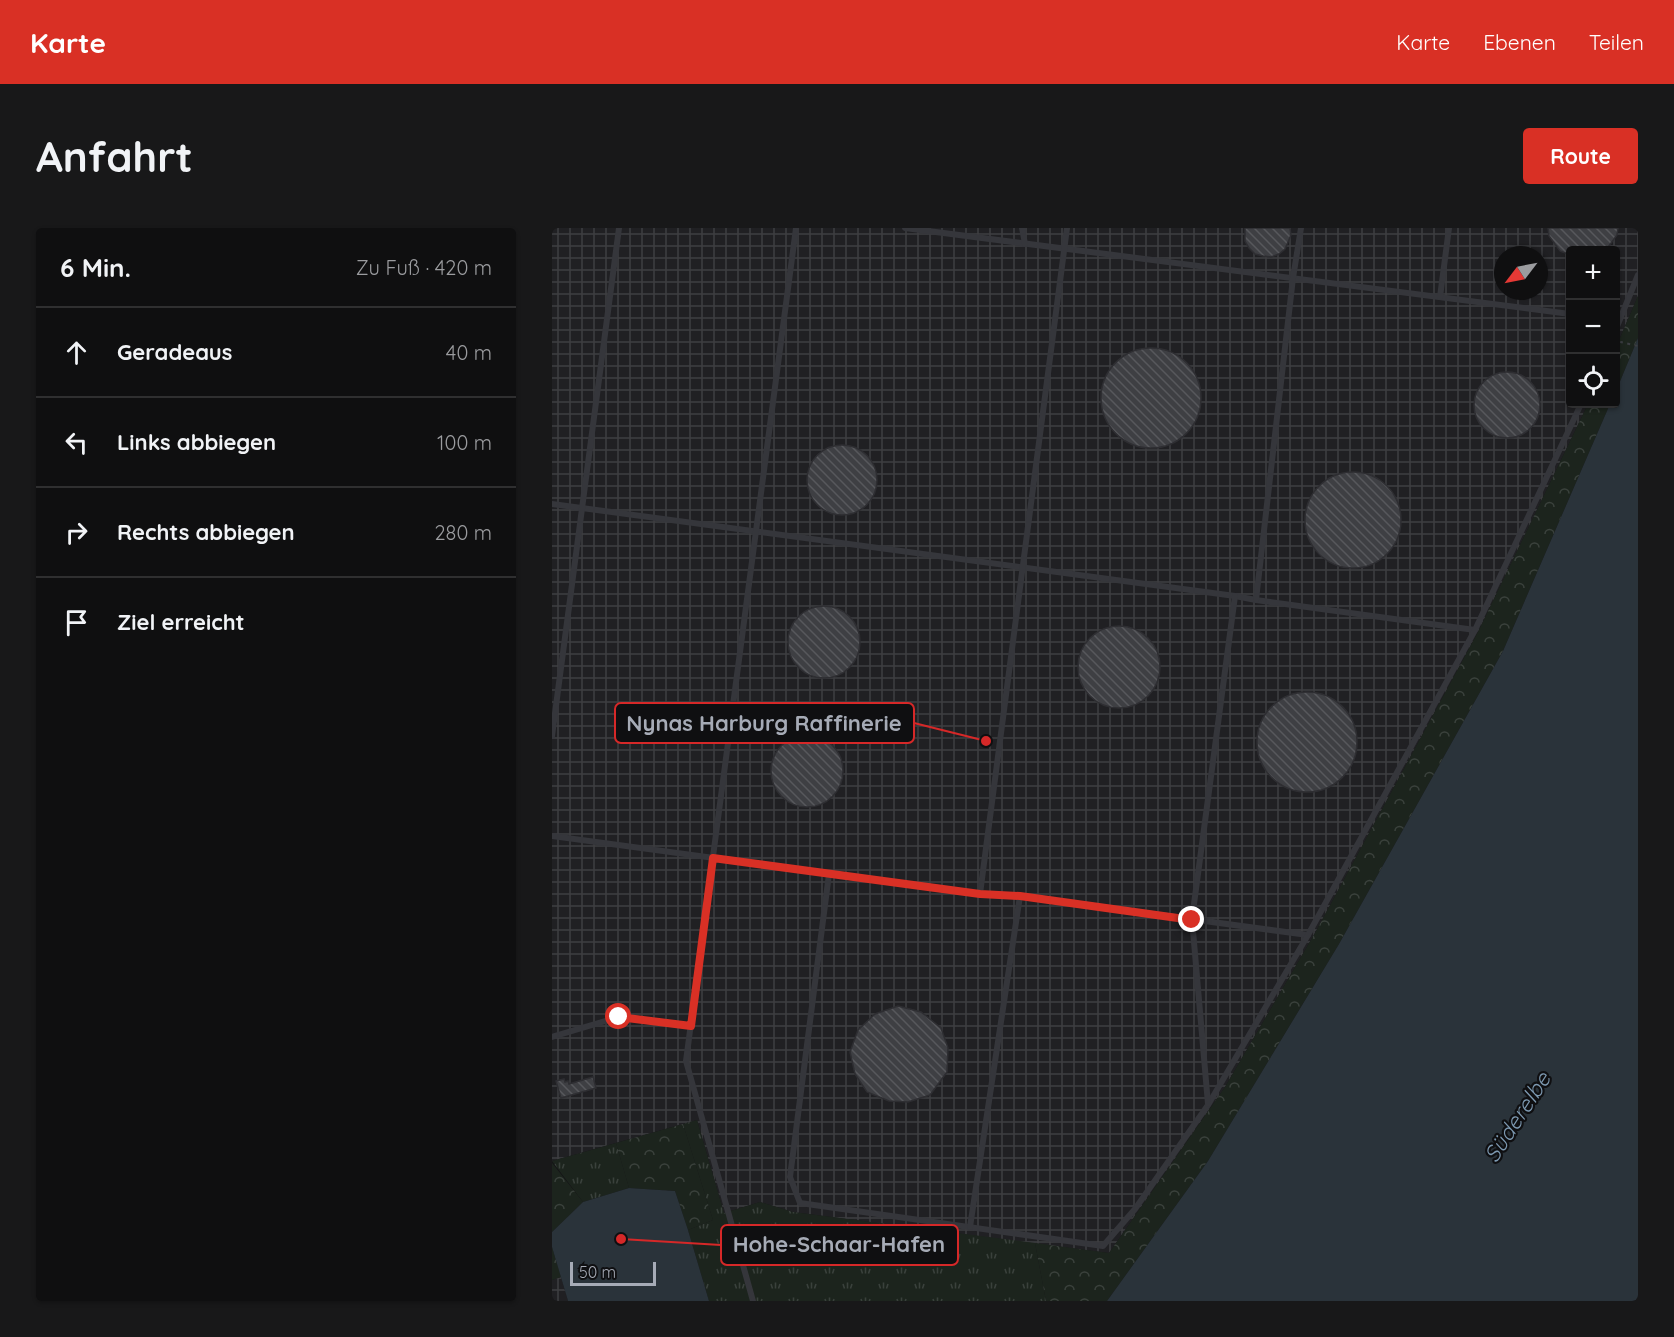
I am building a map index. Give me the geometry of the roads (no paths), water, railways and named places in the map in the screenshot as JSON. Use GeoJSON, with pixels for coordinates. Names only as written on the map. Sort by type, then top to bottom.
{"type":"FeatureCollection","features":[{"type":"Feature","properties":{"kind":"lane"},"geometry":{"type":"LineString","coordinates":[[552,736],[619,228]]}},
{"type":"Feature","properties":{"kind":"lane"},"geometry":{"type":"LineString","coordinates":[[753,1301],[686,1061],[796,228]]}},
{"type":"Feature","properties":{"kind":"lane"},"geometry":{"type":"LineString","coordinates":[[905,228],[940,230],[1025,244],[1566,313]]}},
{"type":"Feature","properties":{"kind":"lane"},"geometry":{"type":"LineString","coordinates":[[1023,228],[1025,244]]}},
{"type":"Feature","properties":{"kind":"lane"},"geometry":{"type":"LineString","coordinates":[[980,894],[1067,228]]}},
{"type":"Feature","properties":{"kind":"lane"},"geometry":{"type":"LineString","coordinates":[[1256,600],[1293,278],[1301,228]]}},
{"type":"Feature","properties":{"kind":"lane"},"geometry":{"type":"LineString","coordinates":[[1440,297],[1449,228]]}},
{"type":"Feature","properties":{"kind":"lane"},"geometry":{"type":"LineString","coordinates":[[1620,316],[1638,275]]}},
{"type":"Feature","properties":{"kind":"lane"},"geometry":{"type":"LineString","coordinates":[[829,874],[790,1177],[800,1203],[1103,1246],[1135,1209],[1208,1105],[1308,935],[1475,630],[1579,408]]}},
{"type":"Feature","properties":{"kind":"lane"},"geometry":{"type":"LineString","coordinates":[[552,504],[1475,630]]}},
{"type":"Feature","properties":{"kind":"lane"},"geometry":{"type":"LineString","coordinates":[[1208,1105],[1192,920],[1235,596]]}},
{"type":"Feature","properties":{"kind":"lane"},"geometry":{"type":"LineString","coordinates":[[552,836],[980,894],[1020,896],[1308,935]]}},
{"type":"Feature","properties":{"kind":"lane"},"geometry":{"type":"LineString","coordinates":[[970,1227],[1020,896]]}},
{"type":"Feature","properties":{"kind":"lane"},"geometry":{"type":"LineString","coordinates":[[552,1037],[619,1017],[691,1026]]}},
{"type":"Feature","properties":{"kind":"water","name":"Süderelbe"},"geometry":{"type":"Polygon","coordinates":[[[1638,338],[1638,1301],[1107,1301],[1208,1161],[1339,944],[1503,651],[1608,408],[1620,408],[1620,381],[1638,338]]]}},
{"type":"Feature","properties":{"kind":"water"},"geometry":{"type":"Polygon","coordinates":[[[629,1188],[675,1191],[709,1301],[568,1301],[552,1247],[552,1232],[583,1202],[629,1188]]]}},
{"type":"Feature","properties":{"kind":"place","name":"Nynas Harburg Raffinerie"},"geometry":{"type":"Point","coordinates":[986,741]}},
{"type":"Feature","properties":{"kind":"place","name":"Hohe-Schaar-Hafen"},"geometry":{"type":"Point","coordinates":[621,1239]}}]}
